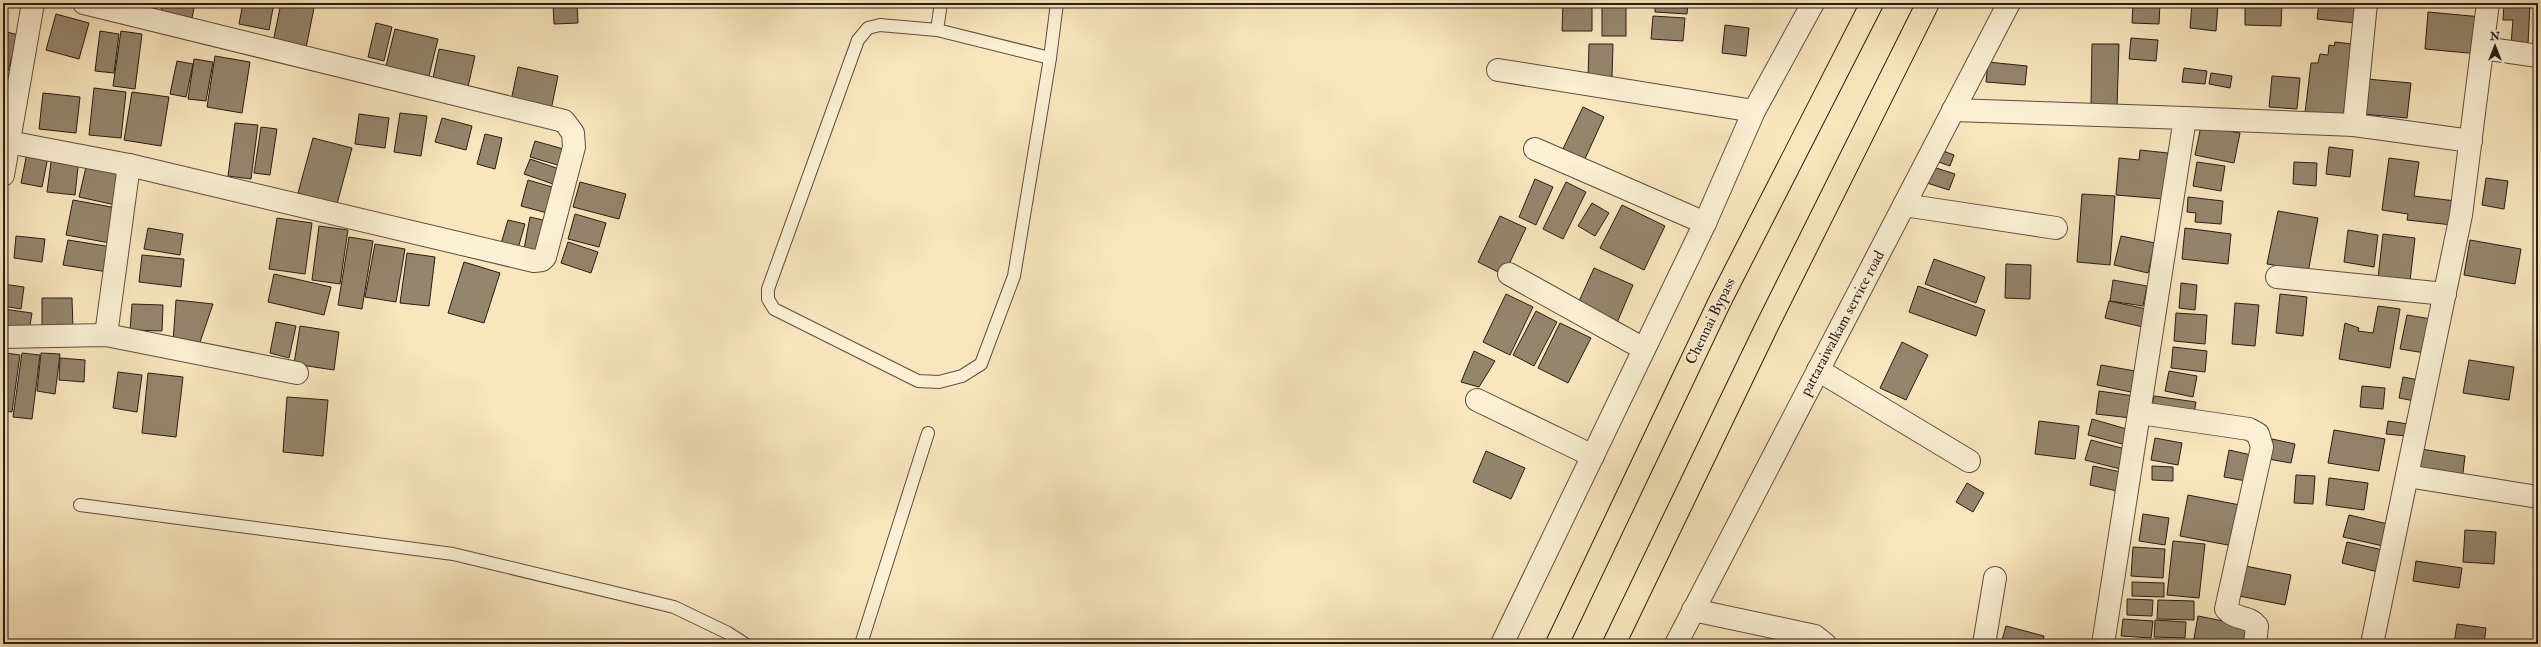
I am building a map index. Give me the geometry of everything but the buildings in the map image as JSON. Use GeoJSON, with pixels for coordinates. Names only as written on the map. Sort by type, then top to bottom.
{"type":"FeatureCollection","features":[{"type":"Feature","properties":{"kind":"highway","name":"Chennai Bypass"},"geometry":{"type":"LineString","coordinates":[[1557,644],[1720,301],[1872,3]]}},
{"type":"Feature","properties":{"kind":"highway"},"geometry":{"type":"LineString","coordinates":[[1614,644],[1766,328],[1928,3]]}},
{"type":"Feature","properties":{"kind":"street"},"geometry":{"type":"LineString","coordinates":[[3,175],[6,141],[33,3]]}},
{"type":"Feature","properties":{"kind":"street"},"geometry":{"type":"LineString","coordinates":[[6,141],[130,166],[534,262],[542,260],[549,248],[574,147],[573,134],[564,121],[84,3]]}},
{"type":"Feature","properties":{"kind":"street"},"geometry":{"type":"LineString","coordinates":[[1798,29],[1801,3]]}},
{"type":"Feature","properties":{"kind":"street"},"geometry":{"type":"LineString","coordinates":[[1502,644],[1705,223],[1754,111],[1813,3]]}},
{"type":"Feature","properties":{"kind":"street","name":"pattaraiwalkam service road"},"geometry":{"type":"LineString","coordinates":[[1676,644],[2009,3]]}},
{"type":"Feature","properties":{"kind":"street"},"geometry":{"type":"LineString","coordinates":[[2354,125],[2366,3]]}},
{"type":"Feature","properties":{"kind":"street"},"geometry":{"type":"LineString","coordinates":[[2372,644],[2461,215],[2488,3]]}},
{"type":"Feature","properties":{"kind":"street"},"geometry":{"type":"LineString","coordinates":[[2483,48],[2538,56]]}},
{"type":"Feature","properties":{"kind":"street"},"geometry":{"type":"LineString","coordinates":[[1498,70],[1754,111]]}},
{"type":"Feature","properties":{"kind":"street"},"geometry":{"type":"LineString","coordinates":[[1953,110],[2354,125],[2471,141]]}},
{"type":"Feature","properties":{"kind":"street"},"geometry":{"type":"LineString","coordinates":[[2103,644],[2185,118]]}},
{"type":"Feature","properties":{"kind":"street"},"geometry":{"type":"LineString","coordinates":[[1535,149],[1705,223]]}},
{"type":"Feature","properties":{"kind":"street"},"geometry":{"type":"LineString","coordinates":[[106,335],[130,166]]}},
{"type":"Feature","properties":{"kind":"street"},"geometry":{"type":"LineString","coordinates":[[1904,205],[2056,228]]}},
{"type":"Feature","properties":{"kind":"street"},"geometry":{"type":"LineString","coordinates":[[1509,274],[1644,349]]}},
{"type":"Feature","properties":{"kind":"street"},"geometry":{"type":"LineString","coordinates":[[2277,277],[2445,294]]}},
{"type":"Feature","properties":{"kind":"street"},"geometry":{"type":"LineString","coordinates":[[3,337],[106,335],[297,373]]}},
{"type":"Feature","properties":{"kind":"street"},"geometry":{"type":"LineString","coordinates":[[1818,370],[1969,461]]}},
{"type":"Feature","properties":{"kind":"street"},"geometry":{"type":"LineString","coordinates":[[1477,400],[1593,456]]}},
{"type":"Feature","properties":{"kind":"street"},"geometry":{"type":"LineString","coordinates":[[2140,413],[2249,429],[2258,434],[2262,447],[2226,609],[2233,616],[2252,620],[2256,626],[2255,644]]}},
{"type":"Feature","properties":{"kind":"street"},"geometry":{"type":"LineString","coordinates":[[2407,476],[2538,498]]}},
{"type":"Feature","properties":{"kind":"street"},"geometry":{"type":"LineString","coordinates":[[1984,644],[1995,578]]}},
{"type":"Feature","properties":{"kind":"street"},"geometry":{"type":"LineString","coordinates":[[1693,610],[1814,636],[1825,644]]}},
{"type":"Feature","properties":{"kind":"lane"},"geometry":{"type":"LineString","coordinates":[[937,30],[941,3]]}},
{"type":"Feature","properties":{"kind":"lane"},"geometry":{"type":"LineString","coordinates":[[1050,58],[937,30],[880,25],[868,28],[858,40],[768,289],[768,299],[774,309],[918,381],[939,382],[962,376],[981,364],[1014,276],[1050,58],[1056,3]]}},
{"type":"Feature","properties":{"kind":"lane"},"geometry":{"type":"LineString","coordinates":[[861,644],[928,433]]}},
{"type":"Feature","properties":{"kind":"lane"},"geometry":{"type":"LineString","coordinates":[[80,505],[453,554],[636,596],[674,607],[728,633],[745,644]]}}]}
